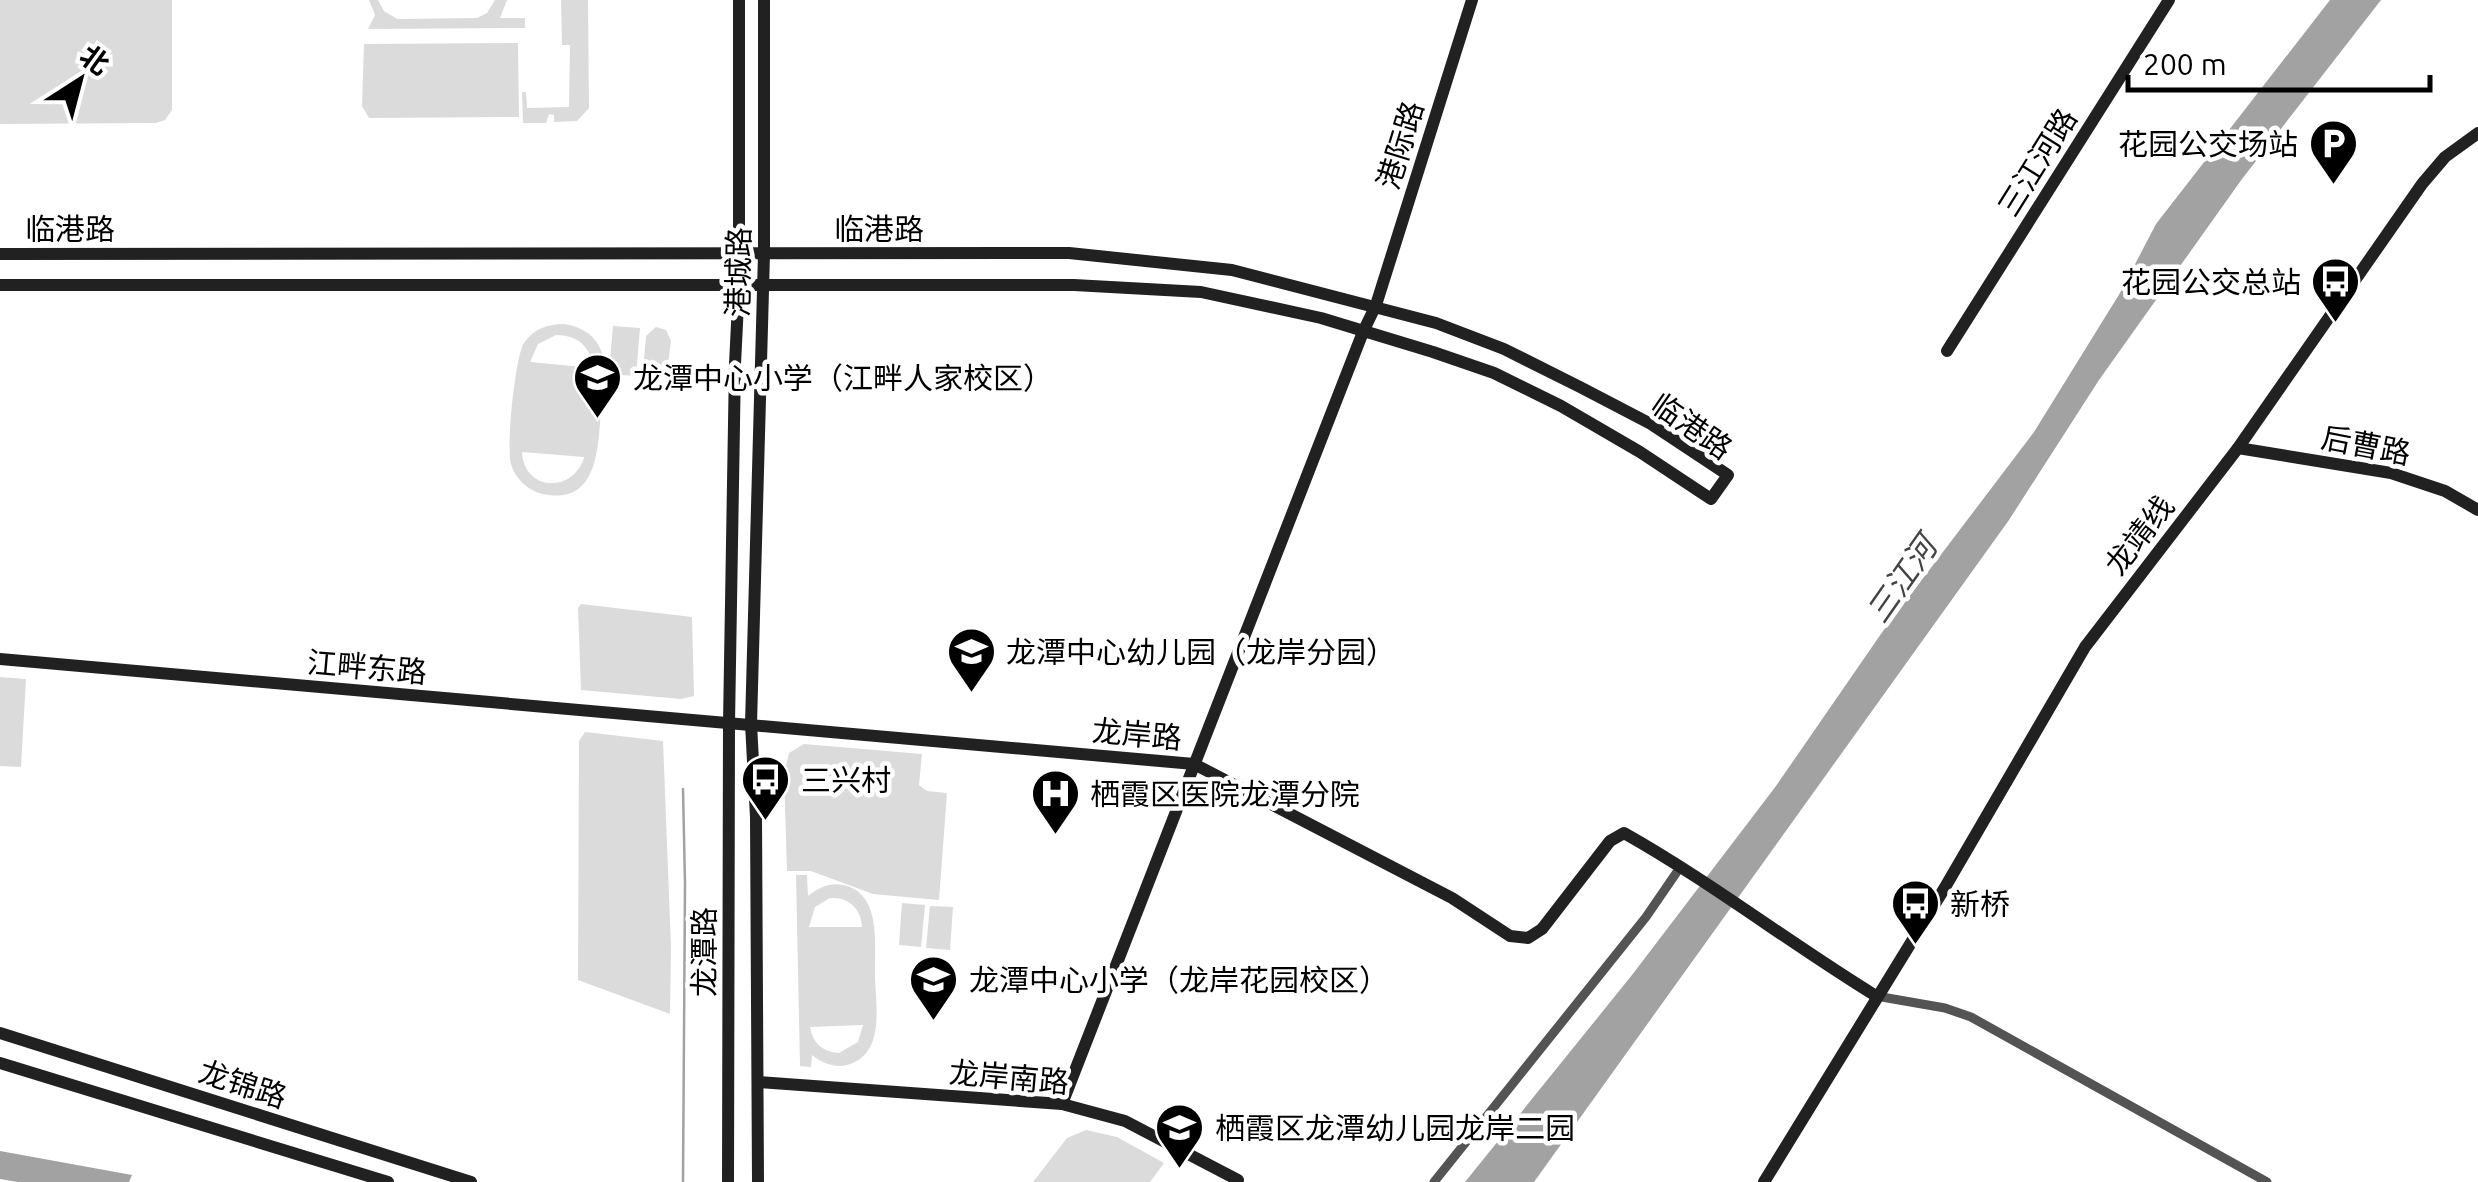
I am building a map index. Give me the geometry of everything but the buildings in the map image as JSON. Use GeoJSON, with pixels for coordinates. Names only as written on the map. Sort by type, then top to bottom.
{"type":"FeatureCollection","features":[{"type":"Feature","properties":{"kind":"street","name":"港城路"},"geometry":{"type":"LineString","coordinates":[[729,722],[739,283],[739,0]]}},
{"type":"Feature","properties":{"kind":"street","name":"港城路"},"geometry":{"type":"LineString","coordinates":[[751,724],[764,254],[764,0]]}},
{"type":"Feature","properties":{"kind":"street","name":"港际路"},"geometry":{"type":"LineString","coordinates":[[1062,1104],[1362,332],[1376,306],[1472,0]]}},
{"type":"Feature","properties":{"kind":"street","name":"三江河路"},"geometry":{"type":"LineString","coordinates":[[1948,351],[2169,0]]}},
{"type":"Feature","properties":{"kind":"street","name":"龙靖线"},"geometry":{"type":"LineString","coordinates":[[1764,1182],[1944,889],[2085,647],[2238,448],[2422,184],[2445,156],[2478,133]]}},
{"type":"Feature","properties":{"kind":"street","name":"临港路"},"geometry":{"type":"LineString","coordinates":[[0,254],[1070,253],[1232,270],[1436,323],[1534,364],[1651,424],[1728,474],[1711,498],[1562,406],[1494,373],[1321,318],[1201,292],[1074,285],[762,283],[0,285]]}},
{"type":"Feature","properties":{"kind":"street","name":"后曹路"},"geometry":{"type":"LineString","coordinates":[[2238,448],[2392,473],[2445,490],[2478,510]]}},
{"type":"Feature","properties":{"kind":"street","name":"江畔东路"},"geometry":{"type":"LineString","coordinates":[[0,659],[729,722]]}},
{"type":"Feature","properties":{"kind":"street","name":"龙岸路"},"geometry":{"type":"LineString","coordinates":[[729,722],[1194,764],[1452,898],[1510,936],[1528,938],[1542,930],[1610,840],[1624,833],[1682,866]]}},
{"type":"Feature","properties":{"kind":"street","name":"龙潭路"},"geometry":{"type":"LineString","coordinates":[[728,1182],[729,722]]}},
{"type":"Feature","properties":{"kind":"street","name":"龙潭路"},"geometry":{"type":"LineString","coordinates":[[751,724],[756,817],[758,1182]]}},
{"type":"Feature","properties":{"kind":"street"},"geometry":{"type":"LineString","coordinates":[[1434,1182],[1646,917],[1682,866],[1812,957],[1876,996],[1945,1008],[1970,1017],[2267,1182]]}},
{"type":"Feature","properties":{"kind":"street","name":"龙锦路"},"geometry":{"type":"LineString","coordinates":[[0,1034],[471,1182]]}},
{"type":"Feature","properties":{"kind":"street","name":"龙锦路"},"geometry":{"type":"LineString","coordinates":[[0,1064],[388,1182]]}},
{"type":"Feature","properties":{"kind":"street","name":"龙岸南路"},"geometry":{"type":"LineString","coordinates":[[760,1082],[1062,1104],[1125,1121],[1238,1180]]}},
{"type":"Feature","properties":{"kind":"shaded area"},"geometry":{"type":"Polygon","coordinates":[[[0,0],[172,0],[172,110],[165,120],[156,123],[0,124],[0,0]]]}},
{"type":"Feature","properties":{"kind":"shaded area"},"geometry":{"type":"Polygon","coordinates":[[[369,0],[378,0],[384,11],[397,19],[477,18],[487,13],[495,0],[507,0],[500,18],[525,18],[525,28],[368,29],[375,15],[369,0]]]}},
{"type":"Feature","properties":{"kind":"shaded area"},"geometry":{"type":"Polygon","coordinates":[[[561,0],[588,0],[589,108],[577,121],[554,122],[554,115],[549,114],[546,123],[523,123],[522,92],[526,92],[527,108],[569,107],[570,45],[562,45],[561,0]]]}},
{"type":"Feature","properties":{"kind":"shaded area"},"geometry":{"type":"Polygon","coordinates":[[[2330,0],[2381,0],[2242,179],[2099,380],[2009,520],[1534,1182],[1465,1182],[1632,975],[1776,786],[1883,631],[2034,432],[2120,293],[2156,224],[2330,0]]]}},
{"type":"Feature","properties":{"kind":"shaded area"},"geometry":{"type":"Polygon","coordinates":[[[518,43],[519,117],[369,118],[362,106],[364,44],[518,43]]]}},
{"type":"Feature","properties":{"kind":"shaded area"},"geometry":{"type":"Polygon","coordinates":[[[558,324],[570,325],[594,338],[605,370],[599,440],[592,470],[575,491],[561,495],[543,494],[527,487],[516,474],[510,455],[512,402],[521,351],[532,334],[558,324]],[[556,335],[538,344],[530,362],[593,368],[582,343],[556,335]],[[522,452],[531,474],[549,483],[570,478],[584,458],[584,457],[522,452]]]}},
{"type":"Feature","properties":{"kind":"shaded area"},"geometry":{"type":"Polygon","coordinates":[[[613,326],[640,328],[636,376],[609,374],[613,326]]]}},
{"type":"Feature","properties":{"kind":"shaded area"},"geometry":{"type":"Polygon","coordinates":[[[656,327],[666,330],[671,341],[668,364],[656,371],[644,359],[646,336],[656,327]]]}},
{"type":"Feature","properties":{"kind":"shaded area"},"geometry":{"type":"Polygon","coordinates":[[[581,604],[692,617],[694,696],[681,699],[581,690],[581,604]]]}},
{"type":"Feature","properties":{"kind":"shaded area"},"geometry":{"type":"Polygon","coordinates":[[[0,677],[26,679],[21,767],[0,766],[0,677]]]}},
{"type":"Feature","properties":{"kind":"shaded area"},"geometry":{"type":"Polygon","coordinates":[[[585,732],[663,741],[670,1014],[578,980],[579,741],[585,732]]]}},
{"type":"Feature","properties":{"kind":"shaded area"},"geometry":{"type":"Polygon","coordinates":[[[804,744],[922,754],[919,785],[927,791],[947,793],[939,900],[873,894],[811,871],[787,871],[784,774],[789,753],[804,744]]]}},
{"type":"Feature","properties":{"kind":"shaded area"},"geometry":{"type":"Polygon","coordinates":[[[796,875],[807,875],[808,896],[833,884],[856,890],[865,899],[874,923],[877,1016],[873,1041],[859,1060],[837,1066],[812,1055],[811,1067],[800,1066],[796,875]],[[830,898],[815,907],[809,927],[862,927],[853,905],[830,898]],[[863,1025],[810,1027],[819,1046],[839,1053],[858,1042],[863,1025]]]}},
{"type":"Feature","properties":{"kind":"shaded area"},"geometry":{"type":"Polygon","coordinates":[[[902,903],[925,905],[921,947],[899,945],[902,903]]]}},
{"type":"Feature","properties":{"kind":"shaded area"},"geometry":{"type":"Polygon","coordinates":[[[930,906],[953,907],[950,950],[926,948],[930,906]]]}},
{"type":"Feature","properties":{"kind":"shaded area"},"geometry":{"type":"Polygon","coordinates":[[[1086,1130],[1117,1137],[1164,1163],[1150,1182],[1033,1182],[1067,1138],[1086,1130]]]}},
{"type":"Feature","properties":{"kind":"shaded area"},"geometry":{"type":"Polygon","coordinates":[[[0,1151],[132,1175],[129,1182],[0,1179],[0,1151]]]}},
{"type":"Feature","properties":{"kind":"waterway"},"geometry":{"type":"LineString","coordinates":[[683,789],[683,1182]]}},
{"type":"Feature","properties":{"kind":"place","name":"花园公交场站"},"geometry":{"type":"Point","coordinates":[2333,186]}},
{"type":"Feature","properties":{"kind":"place","name":"花园公交总站"},"geometry":{"type":"Point","coordinates":[2336,324]}},
{"type":"Feature","properties":{"kind":"place","name":"龙潭中心小学（江畔人家校区）"},"geometry":{"type":"Point","coordinates":[598,420]}},
{"type":"Feature","properties":{"kind":"place","name":"龙潭中心幼儿园（龙岸分园）"},"geometry":{"type":"Point","coordinates":[971,694]}},
{"type":"Feature","properties":{"kind":"place","name":"三兴村"},"geometry":{"type":"Point","coordinates":[766,822]}},
{"type":"Feature","properties":{"kind":"place","name":"栖霞区医院龙潭分院"},"geometry":{"type":"Point","coordinates":[1055,836]}},
{"type":"Feature","properties":{"kind":"place","name":"新桥"},"geometry":{"type":"Point","coordinates":[1915,946]}},
{"type":"Feature","properties":{"kind":"place","name":"龙潭中心小学（龙岸花园校区）"},"geometry":{"type":"Point","coordinates":[934,1022]}},
{"type":"Feature","properties":{"kind":"place","name":"栖霞区龙潭幼儿园龙岸二园"},"geometry":{"type":"Point","coordinates":[1180,1170]}},
{"type":"Feature","properties":{"kind":"water label","name":"三江河"},"geometry":{"type":"Point","coordinates":[1901,579]}}]}
